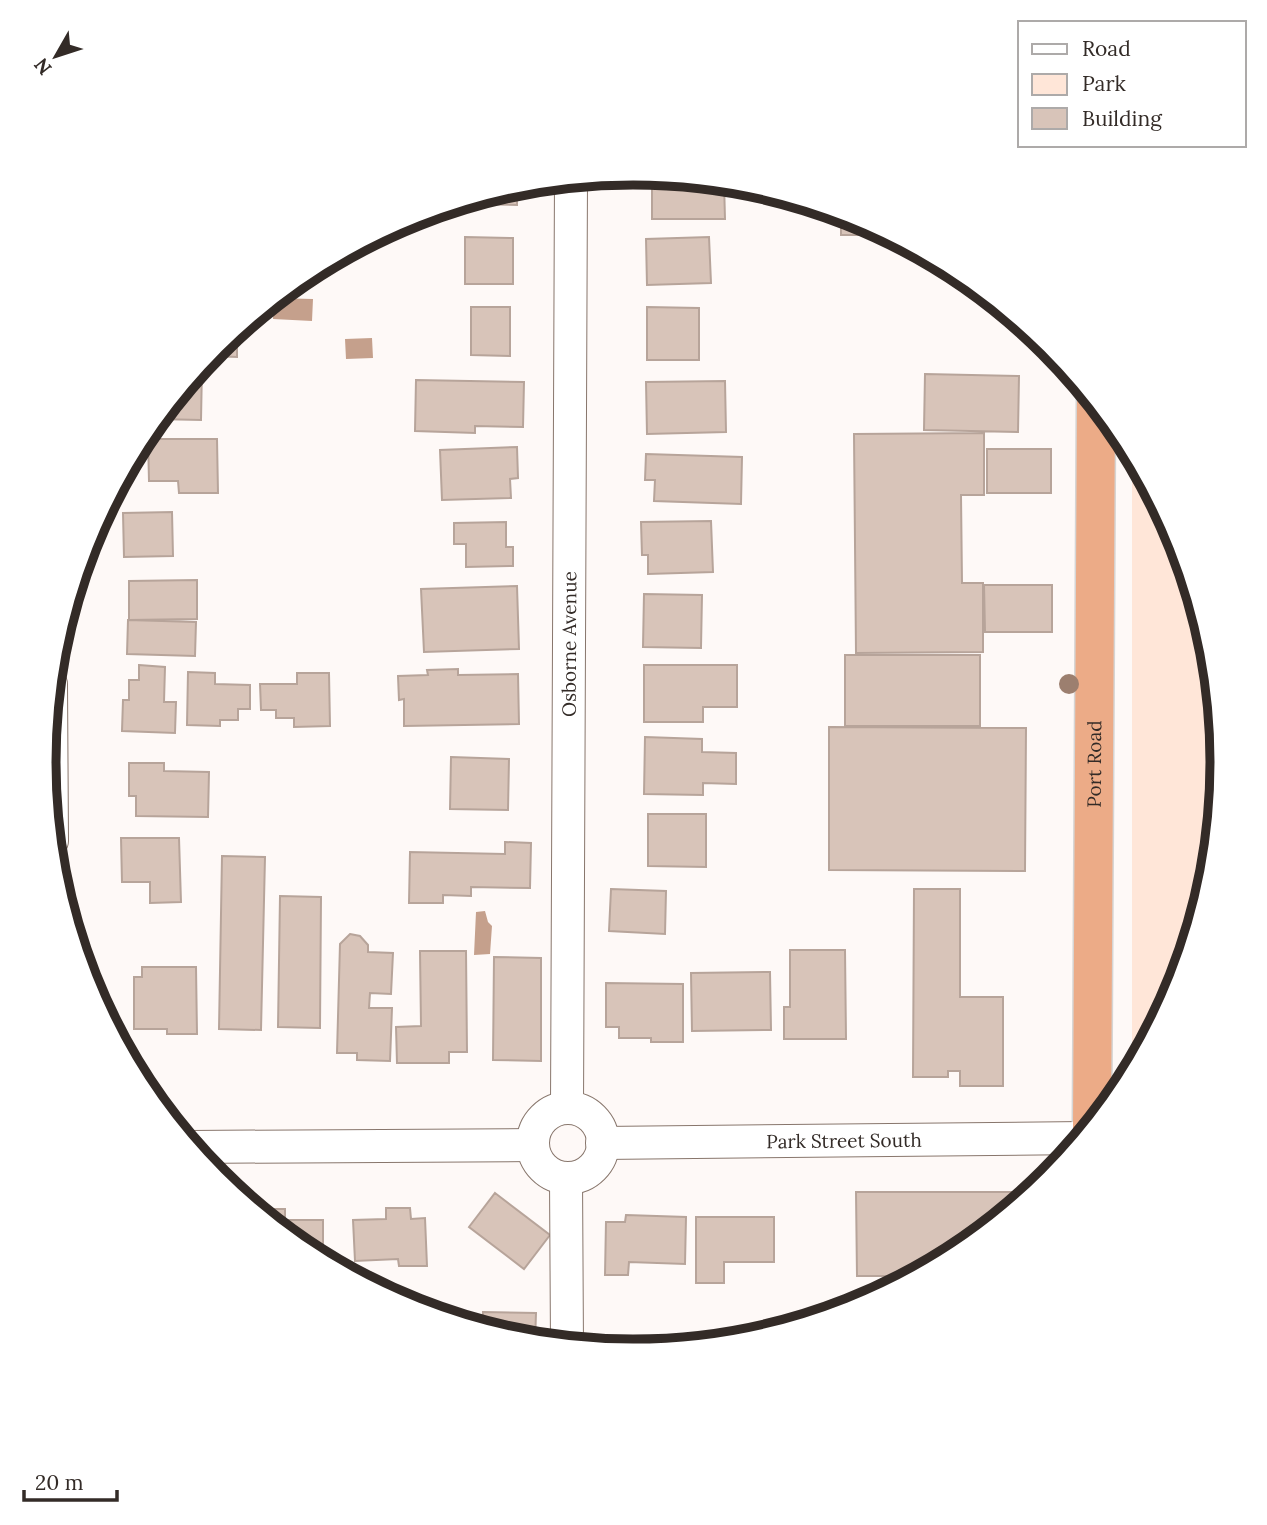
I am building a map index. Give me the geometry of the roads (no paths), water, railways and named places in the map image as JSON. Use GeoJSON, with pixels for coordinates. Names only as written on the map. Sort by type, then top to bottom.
{"type":"FeatureCollection","features":[{"type":"Feature","properties":{"kind":"highway","name":"Port Road"},"geometry":{"type":"LineString","coordinates":[[1092,1114],[1096,417]]}},
{"type":"Feature","properties":{"kind":"street","name":"Osborne Avenue"},"geometry":{"type":"LineString","coordinates":[[567,1108],[570,189]]}},
{"type":"Feature","properties":{"kind":"street"},"geometry":{"type":"LineString","coordinates":[[567,1108],[583,1111],[595,1121],[601,1132],[602,1143],[601,1154],[594,1166],[581,1176],[566,1178],[549,1173],[536,1158],[532,1145],[535,1129],[545,1115],[567,1108]]}},
{"type":"Feature","properties":{"kind":"street","name":"Park Street South"},"geometry":{"type":"LineString","coordinates":[[602,1143],[1072,1138]]}},
{"type":"Feature","properties":{"kind":"street"},"geometry":{"type":"LineString","coordinates":[[203,1147],[532,1145]]}},
{"type":"Feature","properties":{"kind":"street"},"geometry":{"type":"LineString","coordinates":[[566,1178],[567,1336]]}}]}
